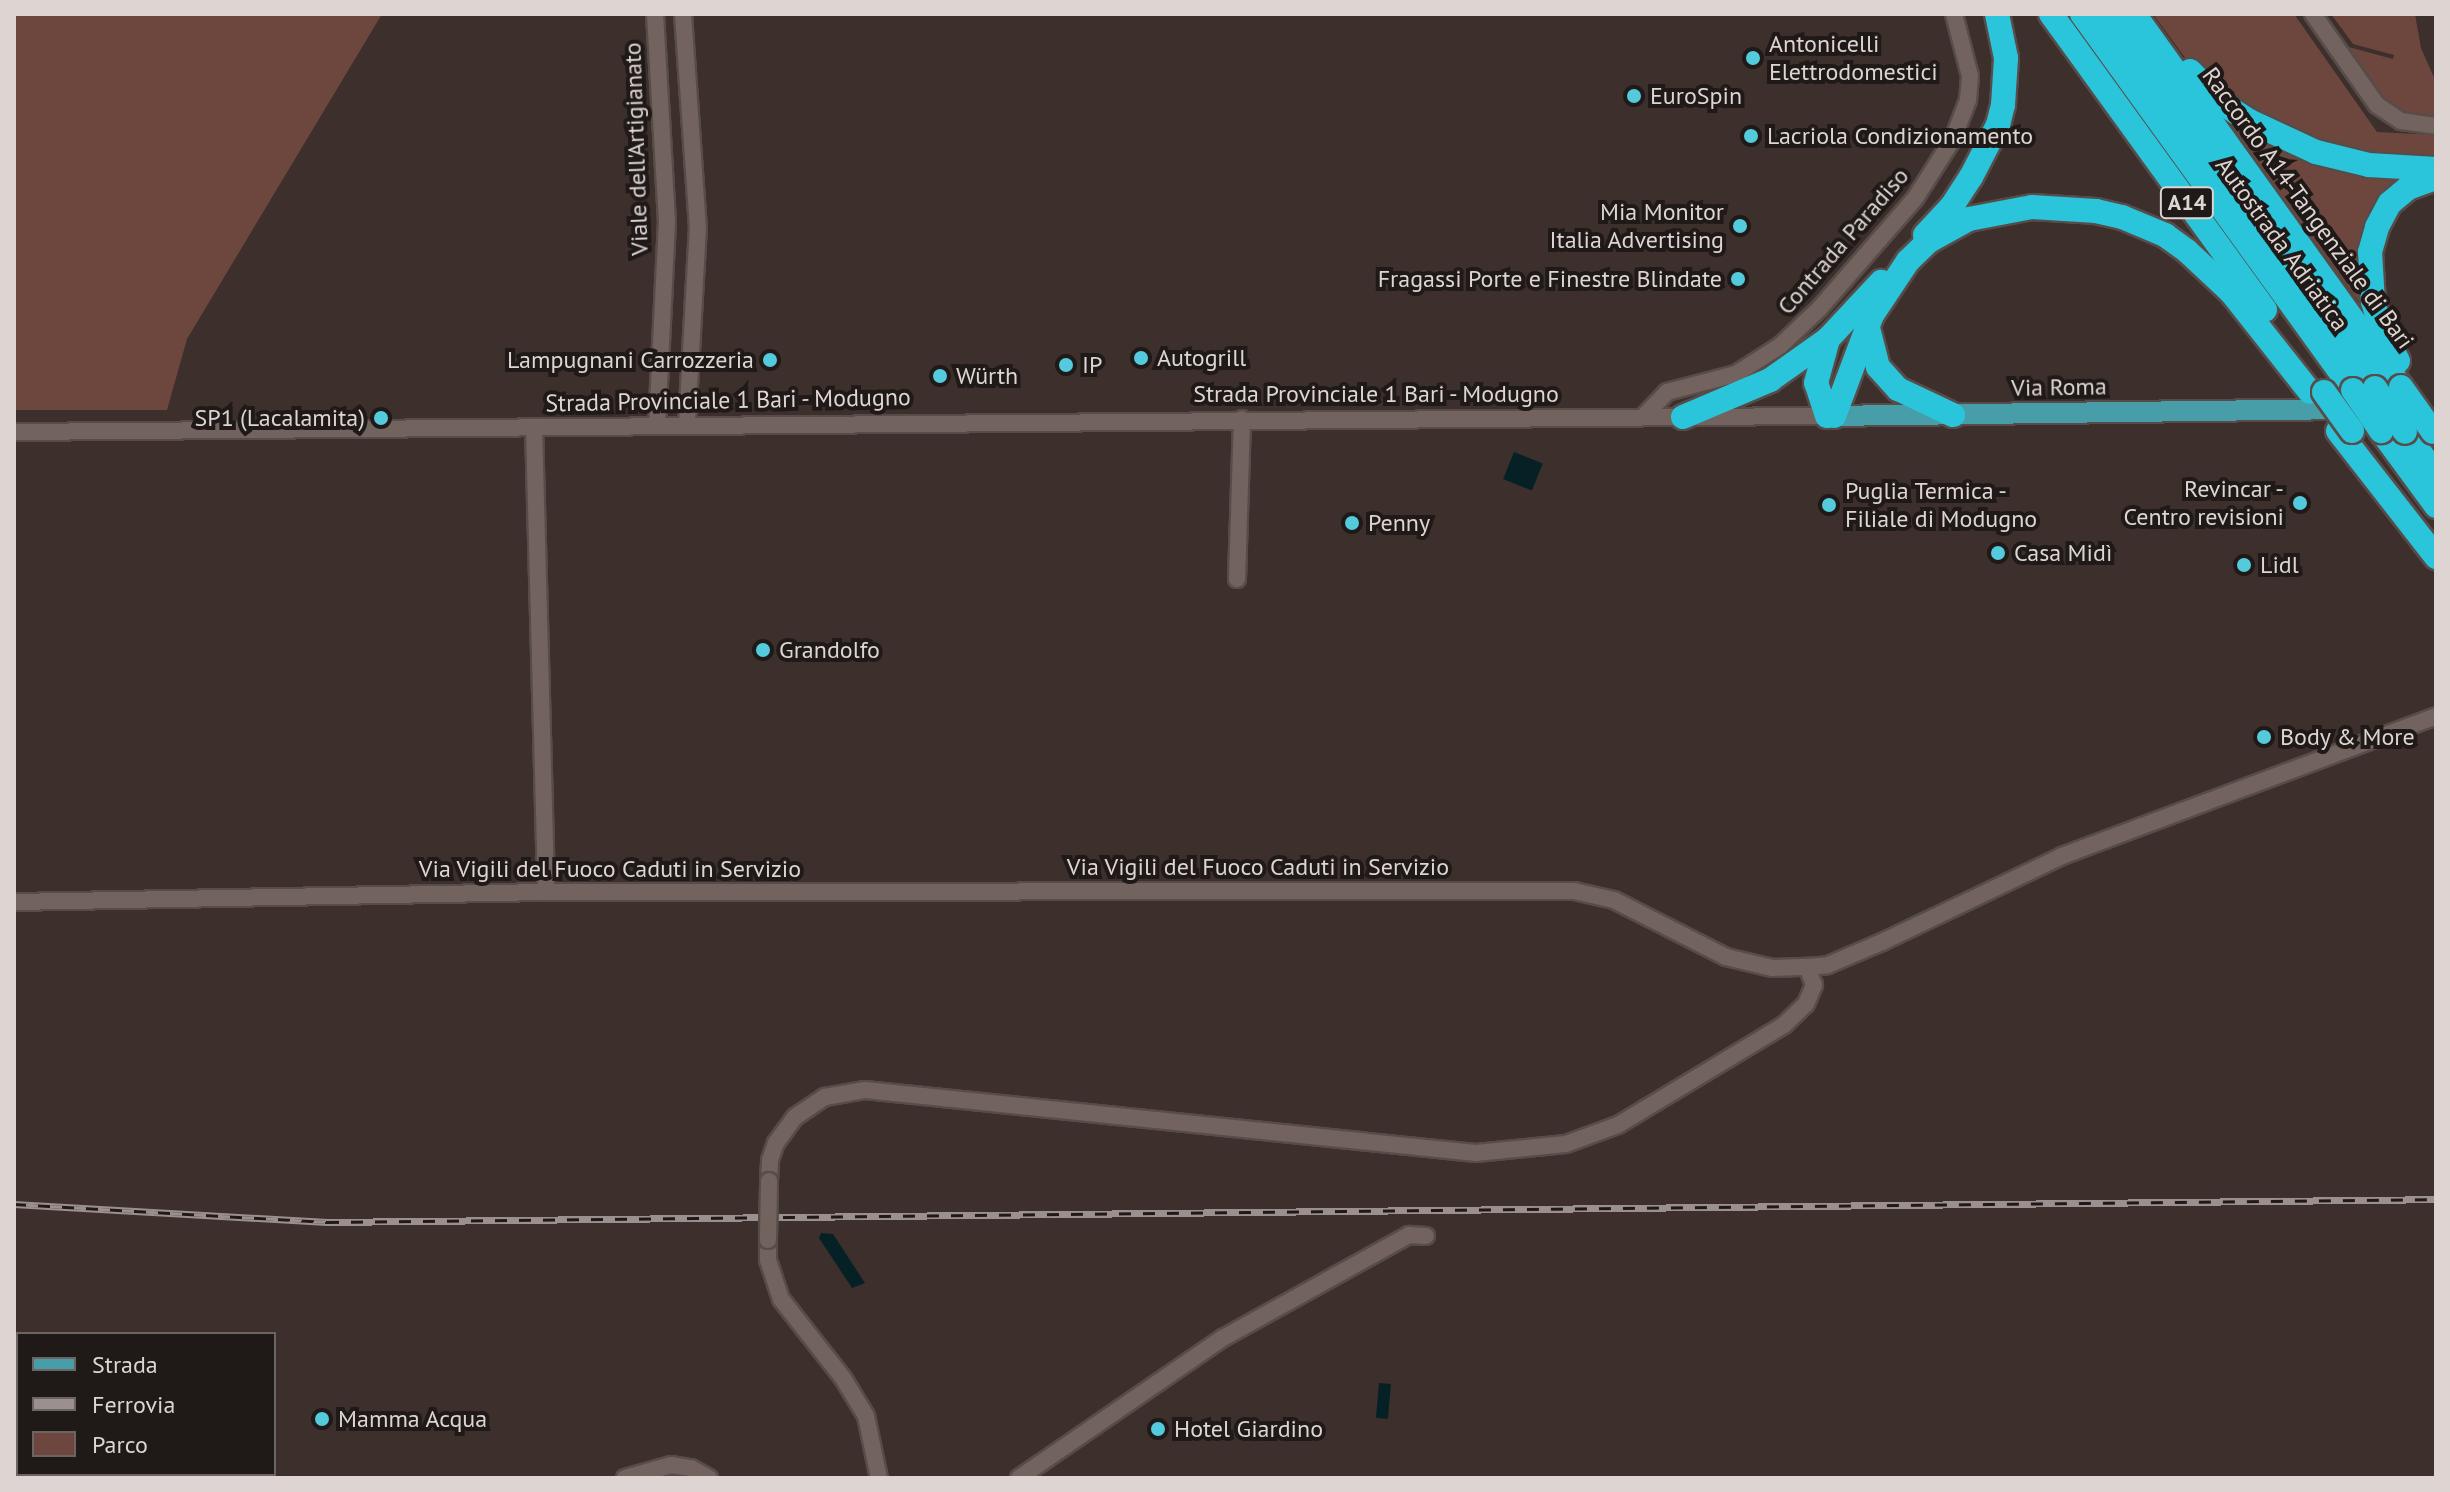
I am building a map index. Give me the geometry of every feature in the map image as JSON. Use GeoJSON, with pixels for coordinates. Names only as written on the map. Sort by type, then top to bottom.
{"type":"FeatureCollection","features":[{"type":"Feature","properties":{"kind":"highway"},"geometry":{"type":"LineString","coordinates":[[1683,417],[1770,380],[1828,339],[1952,206],[1998,125],[2006,85],[2006,58],[1997,14]]}},
{"type":"Feature","properties":{"kind":"highway","name":"A14"},"geometry":{"type":"LineString","coordinates":[[2051,14],[2345,431],[2436,548]]}},
{"type":"Feature","properties":{"kind":"highway","name":"Autostrada Adriatica"},"geometry":{"type":"LineString","coordinates":[[2082,14],[2364,389]]}},
{"type":"Feature","properties":{"kind":"highway","name":"Autostrada Adriatica"},"geometry":{"type":"LineString","coordinates":[[2106,14],[2393,431],[2436,506]]}},
{"type":"Feature","properties":{"kind":"highway","name":"Raccordo A14-Tangenziale di Bari"},"geometry":{"type":"LineString","coordinates":[[2134,14],[2435,422]]}},
{"type":"Feature","properties":{"kind":"highway"},"geometry":{"type":"LineString","coordinates":[[2148,14],[2208,90],[2264,130],[2316,152],[2350,162],[2436,169]]}},
{"type":"Feature","properties":{"kind":"highway"},"geometry":{"type":"LineString","coordinates":[[2408,386],[2380,326],[2369,278],[2370,252],[2377,227],[2390,203],[2408,188],[2436,178]]}},
{"type":"Feature","properties":{"kind":"highway"},"geometry":{"type":"LineString","coordinates":[[1830,416],[1883,296],[1908,261],[1947,229],[1969,219],[2016,210],[2072,207],[2122,217],[2165,235],[2187,251],[2247,310],[2317,392]]}},
{"type":"Feature","properties":{"kind":"highway"},"geometry":{"type":"LineString","coordinates":[[1868,328],[1878,367],[1898,389],[1953,415]]}},
{"type":"Feature","properties":{"kind":"highway"},"geometry":{"type":"LineString","coordinates":[[1828,339],[1816,383],[1830,416]]}},
{"type":"Feature","properties":{"kind":"highway"},"geometry":{"type":"LineString","coordinates":[[2345,431],[2436,557]]}},
{"type":"Feature","properties":{"kind":"highway","name":"Autostrada Adriatica"},"geometry":{"type":"LineString","coordinates":[[2393,431],[2436,474]]}},
{"type":"Feature","properties":{"kind":"main road","name":"Via Roma"},"geometry":{"type":"LineString","coordinates":[[1830,416],[2435,422]]}},
{"type":"Feature","properties":{"kind":"street","name":"Viale dell'Artigianato"},"geometry":{"type":"LineString","coordinates":[[655,14],[667,221],[657,425]]}},
{"type":"Feature","properties":{"kind":"street"},"geometry":{"type":"LineString","coordinates":[[683,14],[698,226],[687,425]]}},
{"type":"Feature","properties":{"kind":"street","name":"Contrada Paradiso"},"geometry":{"type":"LineString","coordinates":[[1643,417],[1667,392],[1736,374],[1780,346],[1820,308],[1916,197],[1953,139],[1968,100],[1970,76],[1954,14]]}},
{"type":"Feature","properties":{"kind":"street"},"geometry":{"type":"LineString","coordinates":[[2313,14],[2377,105],[2401,121],[2436,126]]}},
{"type":"Feature","properties":{"kind":"street","name":"Via Roma"},"geometry":{"type":"LineString","coordinates":[[1683,417],[1830,416]]}},
{"type":"Feature","properties":{"kind":"street","name":"Strada Provinciale 1 Bari - Modugno"},"geometry":{"type":"LineString","coordinates":[[14,432],[1683,417]]}},
{"type":"Feature","properties":{"kind":"street"},"geometry":{"type":"LineString","coordinates":[[1237,579],[1242,419]]}},
{"type":"Feature","properties":{"kind":"street"},"geometry":{"type":"LineString","coordinates":[[534,427],[546,892]]}},
{"type":"Feature","properties":{"kind":"street","name":"Via Vigili del Fuoco Caduti in Servizio"},"geometry":{"type":"LineString","coordinates":[[14,902],[546,892],[1574,891],[1614,900],[1726,957],[1772,968],[1807,967],[1828,965],[1882,942],[2062,856],[2436,716]]}},
{"type":"Feature","properties":{"kind":"street"},"geometry":{"type":"LineString","coordinates":[[879,1478],[866,1416],[843,1378],[781,1299],[768,1260],[770,1160],[776,1143],[795,1117],[825,1097],[865,1090],[1476,1153],[1566,1144],[1618,1125],[1784,1025],[1806,1004],[1814,985],[1807,967]]}},
{"type":"Feature","properties":{"kind":"street"},"geometry":{"type":"LineString","coordinates":[[1019,1478],[1223,1338],[1409,1235],[1426,1236]]}},
{"type":"Feature","properties":{"kind":"street"},"geometry":{"type":"LineString","coordinates":[[625,1478],[671,1465],[691,1468],[709,1478]]}},
{"type":"Feature","properties":{"kind":"green space"},"geometry":{"type":"Polygon","coordinates":[[[14,14],[382,14],[187,339],[167,410],[14,410],[14,14]]]}},
{"type":"Feature","properties":{"kind":"green space"},"geometry":{"type":"Polygon","coordinates":[[[2153,14],[2294,14],[2377,132],[2436,135],[2436,161],[2368,158],[2273,128],[2189,63],[2153,14]]]}},
{"type":"Feature","properties":{"kind":"green space"},"geometry":{"type":"Polygon","coordinates":[[[2331,14],[2415,14],[2421,48],[2436,82],[2436,119],[2398,112],[2384,100],[2345,46],[2393,59],[2394,55],[2353,44],[2331,14]]]}},
{"type":"Feature","properties":{"kind":"green space"},"geometry":{"type":"Polygon","coordinates":[[[2236,123],[2396,180],[2376,213],[2364,304],[2361,305],[2232,128],[2236,123]]]}},
{"type":"Feature","properties":{"kind":"water"},"geometry":{"type":"Polygon","coordinates":[[[1514,452],[1543,464],[1532,491],[1503,479],[1514,452]]]}},
{"type":"Feature","properties":{"kind":"water"},"geometry":{"type":"Polygon","coordinates":[[[821,1233],[833,1234],[865,1283],[852,1288],[819,1238],[821,1233]]]}},
{"type":"Feature","properties":{"kind":"water"},"geometry":{"type":"Polygon","coordinates":[[[1379,1383],[1391,1384],[1388,1419],[1376,1418],[1379,1383]]]}},
{"type":"Feature","properties":{"kind":"railway"},"geometry":{"type":"LineString","coordinates":[[14,1204],[327,1222],[2436,1199]]}},
{"type":"Feature","properties":{"kind":"place","name":"Antonicelli Elettrodomestici"},"geometry":{"type":"Point","coordinates":[1753,58]}},
{"type":"Feature","properties":{"kind":"place","name":"EuroSpin"},"geometry":{"type":"Point","coordinates":[1634,96]}},
{"type":"Feature","properties":{"kind":"place","name":"Lacriola Condizionamento"},"geometry":{"type":"Point","coordinates":[1751,136]}},
{"type":"Feature","properties":{"kind":"place","name":"Mia Monitor Italia Advertising"},"geometry":{"type":"Point","coordinates":[1740,226]}},
{"type":"Feature","properties":{"kind":"place","name":"Fragassi Porte e Finestre Blindate"},"geometry":{"type":"Point","coordinates":[1738,279]}},
{"type":"Feature","properties":{"kind":"place","name":"Autogrill"},"geometry":{"type":"Point","coordinates":[1141,358]}},
{"type":"Feature","properties":{"kind":"place","name":"Lampugnani Carrozzeria"},"geometry":{"type":"Point","coordinates":[770,360]}},
{"type":"Feature","properties":{"kind":"place","name":"IP"},"geometry":{"type":"Point","coordinates":[1066,365]}},
{"type":"Feature","properties":{"kind":"place","name":"Würth"},"geometry":{"type":"Point","coordinates":[940,376]}},
{"type":"Feature","properties":{"kind":"place","name":"SP1 (Lacalamita)"},"geometry":{"type":"Point","coordinates":[381,418]}},
{"type":"Feature","properties":{"kind":"place","name":"Revincar - Centro revisioni"},"geometry":{"type":"Point","coordinates":[2300,503]}},
{"type":"Feature","properties":{"kind":"place","name":"Puglia Termica - Filiale di Modugno"},"geometry":{"type":"Point","coordinates":[1829,505]}},
{"type":"Feature","properties":{"kind":"place","name":"Penny"},"geometry":{"type":"Point","coordinates":[1352,523]}},
{"type":"Feature","properties":{"kind":"place","name":"Casa Midì"},"geometry":{"type":"Point","coordinates":[1998,553]}},
{"type":"Feature","properties":{"kind":"place","name":"Lidl"},"geometry":{"type":"Point","coordinates":[2244,565]}},
{"type":"Feature","properties":{"kind":"place","name":"Grandolfo"},"geometry":{"type":"Point","coordinates":[763,650]}},
{"type":"Feature","properties":{"kind":"place","name":"Body & More"},"geometry":{"type":"Point","coordinates":[2264,737]}},
{"type":"Feature","properties":{"kind":"place","name":"Mamma Acqua"},"geometry":{"type":"Point","coordinates":[322,1419]}},
{"type":"Feature","properties":{"kind":"place","name":"Hotel Giardino"},"geometry":{"type":"Point","coordinates":[1158,1429]}}]}
